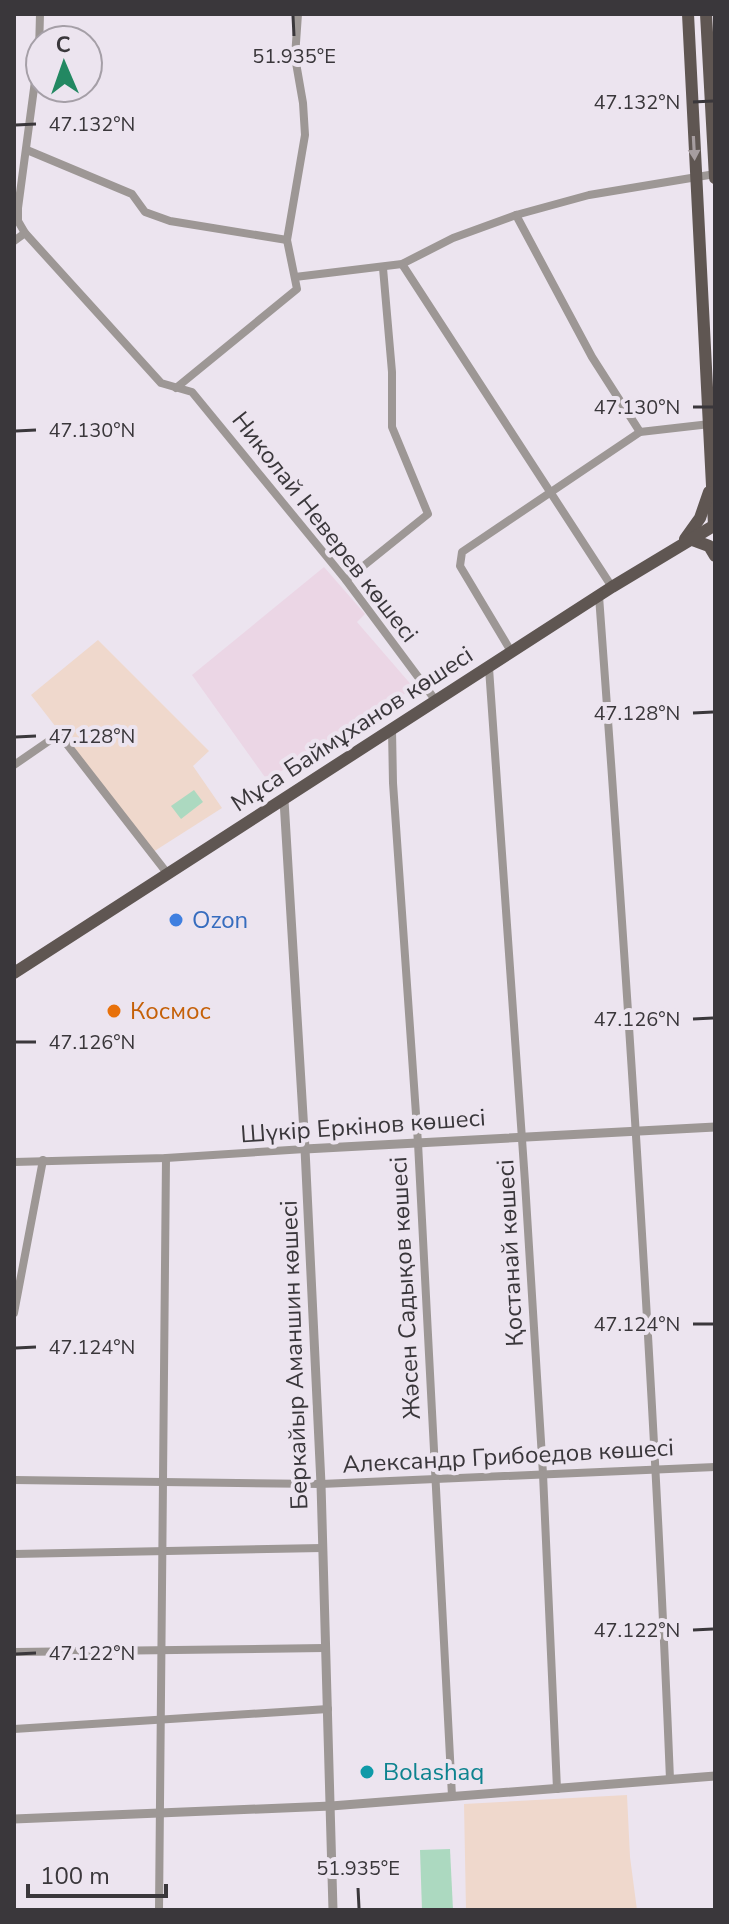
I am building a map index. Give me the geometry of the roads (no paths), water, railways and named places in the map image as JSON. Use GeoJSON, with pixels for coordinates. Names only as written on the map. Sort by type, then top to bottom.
{"type":"FeatureCollection","features":[{"type":"Feature","properties":{"kind":"main road"},"geometry":{"type":"LineString","coordinates":[[688,14],[715,525]]}},
{"type":"Feature","properties":{"kind":"main road"},"geometry":{"type":"LineString","coordinates":[[706,14],[715,176]]}},
{"type":"Feature","properties":{"kind":"main road"},"geometry":{"type":"LineString","coordinates":[[685,542],[700,518],[712,481]]}},
{"type":"Feature","properties":{"kind":"main road","name":"Мұса Баймұханов көшесі"},"geometry":{"type":"LineString","coordinates":[[14,973],[612,587],[715,525]]}},
{"type":"Feature","properties":{"kind":"main road"},"geometry":{"type":"LineString","coordinates":[[685,542],[705,542],[715,556]]}},
{"type":"Feature","properties":{"kind":"street"},"geometry":{"type":"LineString","coordinates":[[14,241],[25,233],[18,221],[18,208],[39,51],[40,14]]}},
{"type":"Feature","properties":{"kind":"street"},"geometry":{"type":"LineString","coordinates":[[176,388],[296,292],[298,285],[287,240],[305,135],[295,57],[298,14]]}},
{"type":"Feature","properties":{"kind":"street"},"geometry":{"type":"LineString","coordinates":[[27,150],[132,194],[145,212],[170,221],[287,240]]}},
{"type":"Feature","properties":{"kind":"street"},"geometry":{"type":"LineString","coordinates":[[295,277],[402,264],[453,238],[516,215],[589,195],[696,176],[715,176]]}},
{"type":"Feature","properties":{"kind":"street"},"geometry":{"type":"LineString","coordinates":[[516,215],[592,357],[640,432]]}},
{"type":"Feature","properties":{"kind":"street","name":"Николай Неверев көшесі"},"geometry":{"type":"LineString","coordinates":[[25,233],[161,383],[192,392],[346,580],[436,701]]}},
{"type":"Feature","properties":{"kind":"street"},"geometry":{"type":"LineString","coordinates":[[402,264],[612,587]]}},
{"type":"Feature","properties":{"kind":"street"},"geometry":{"type":"LineString","coordinates":[[346,580],[428,514],[392,427],[392,372],[383,268]]}},
{"type":"Feature","properties":{"kind":"street"},"geometry":{"type":"LineString","coordinates":[[512,653],[460,566],[462,552],[640,432],[710,424]]}},
{"type":"Feature","properties":{"kind":"street"},"geometry":{"type":"LineString","coordinates":[[599,596],[637,1129],[657,1469],[670,1779]]}},
{"type":"Feature","properties":{"kind":"street","name":"Қостанай көшесі"},"geometry":{"type":"LineString","coordinates":[[489,668],[543,1474],[557,1789]]}},
{"type":"Feature","properties":{"kind":"street","name":"Жәсен Садықов көшесі"},"geometry":{"type":"LineString","coordinates":[[392,730],[418,1143],[452,1796]]}},
{"type":"Feature","properties":{"kind":"street"},"geometry":{"type":"LineString","coordinates":[[14,765],[59,734],[167,873]]}},
{"type":"Feature","properties":{"kind":"street","name":"Беркайыр Аманшин көшесі"},"geometry":{"type":"LineString","coordinates":[[284,800],[321,1484],[333,1910]]}},
{"type":"Feature","properties":{"kind":"street","name":"Шүкір Еркінов көшесі"},"geometry":{"type":"LineString","coordinates":[[14,1162],[166,1158],[637,1129],[715,1127]]}},
{"type":"Feature","properties":{"kind":"street"},"geometry":{"type":"LineString","coordinates":[[159,1910],[166,1158]]}},
{"type":"Feature","properties":{"kind":"street"},"geometry":{"type":"LineString","coordinates":[[14,1313],[43,1160]]}},
{"type":"Feature","properties":{"kind":"street","name":"Александр Грибоедов көшесі"},"geometry":{"type":"LineString","coordinates":[[14,1480],[321,1484],[715,1467]]}},
{"type":"Feature","properties":{"kind":"street"},"geometry":{"type":"LineString","coordinates":[[14,1554],[322,1548]]}},
{"type":"Feature","properties":{"kind":"street"},"geometry":{"type":"LineString","coordinates":[[14,1652],[324,1648]]}},
{"type":"Feature","properties":{"kind":"street"},"geometry":{"type":"LineString","coordinates":[[14,1729],[328,1709]]}},
{"type":"Feature","properties":{"kind":"street"},"geometry":{"type":"LineString","coordinates":[[14,1819],[331,1806],[715,1776]]}},
{"type":"Feature","properties":{"kind":"place","name":"Ozon"},"geometry":{"type":"Point","coordinates":[176,920]}},
{"type":"Feature","properties":{"kind":"place","name":"Космос"},"geometry":{"type":"Point","coordinates":[114,1011]}},
{"type":"Feature","properties":{"kind":"place","name":"Bolashaq"},"geometry":{"type":"Point","coordinates":[367,1772]}}]}
